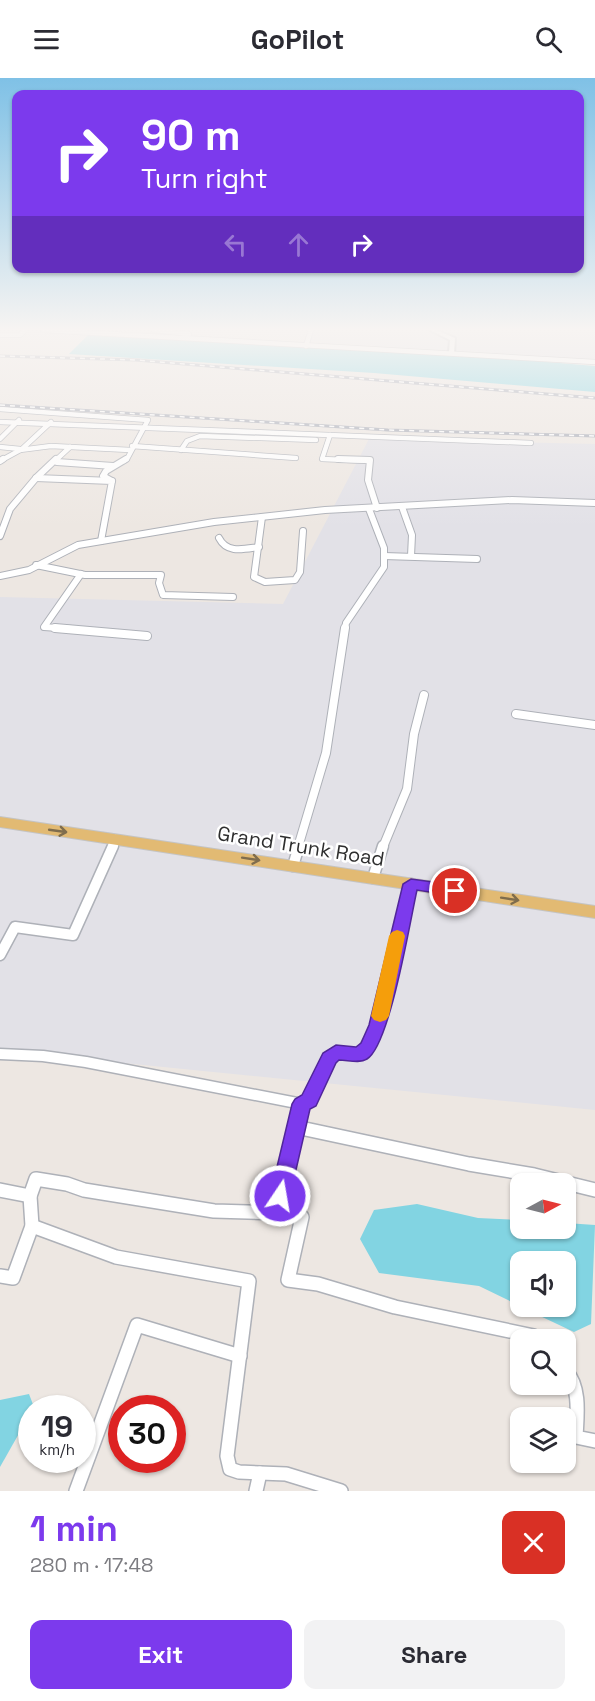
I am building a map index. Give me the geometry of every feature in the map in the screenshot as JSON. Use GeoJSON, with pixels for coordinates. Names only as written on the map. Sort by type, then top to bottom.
{"type":"FeatureCollection","features":[{"type":"Feature","properties":{"kind":"main road","name":"Grand Trunk Road"},"geometry":{"type":"LineString","coordinates":[[0,822],[595,912]]}},
{"type":"Feature","properties":{"kind":"street"},"geometry":{"type":"LineString","coordinates":[[0,415],[3,410],[148,420],[127,459],[113,466],[103,476],[112,481]]}},
{"type":"Feature","properties":{"kind":"street"},"geometry":{"type":"LineString","coordinates":[[0,439],[27,411]]}},
{"type":"Feature","properties":{"kind":"street"},"geometry":{"type":"LineString","coordinates":[[0,461],[21,450],[61,414]]}},
{"type":"Feature","properties":{"kind":"street"},"geometry":{"type":"LineString","coordinates":[[0,422],[329,438],[531,443]]}},
{"type":"Feature","properties":{"kind":"street"},"geometry":{"type":"LineString","coordinates":[[181,450],[194,437],[201,436],[271,439],[329,438]]}},
{"type":"Feature","properties":{"kind":"street"},"geometry":{"type":"LineString","coordinates":[[293,866],[326,753],[346,622],[384,567],[384,548],[368,480],[370,460],[322,459],[329,438]]}},
{"type":"Feature","properties":{"kind":"street"},"geometry":{"type":"LineString","coordinates":[[260,457],[271,439]]}},
{"type":"Feature","properties":{"kind":"street"},"geometry":{"type":"LineString","coordinates":[[0,447],[21,450],[70,447],[131,448],[296,458]]}},
{"type":"Feature","properties":{"kind":"street"},"geometry":{"type":"LineString","coordinates":[[1,534],[6,515],[36,478],[57,462],[70,447]]}},
{"type":"Feature","properties":{"kind":"street"},"geometry":{"type":"LineString","coordinates":[[57,462],[113,466]]}},
{"type":"Feature","properties":{"kind":"street"},"geometry":{"type":"LineString","coordinates":[[36,478],[112,481]]}},
{"type":"Feature","properties":{"kind":"street"},"geometry":{"type":"LineString","coordinates":[[101,541],[112,481]]}},
{"type":"Feature","properties":{"kind":"street"},"geometry":{"type":"LineString","coordinates":[[0,576],[29,570],[78,545],[262,517],[325,510],[512,500],[595,503]]}},
{"type":"Feature","properties":{"kind":"street"},"geometry":{"type":"LineString","coordinates":[[402,507],[412,536],[411,556]]}},
{"type":"Feature","properties":{"kind":"street"},"geometry":{"type":"LineString","coordinates":[[262,517],[254,577],[265,582],[295,580],[300,572],[303,531]]}},
{"type":"Feature","properties":{"kind":"street"},"geometry":{"type":"LineString","coordinates":[[219,538],[221,544],[228,549],[259,547]]}},
{"type":"Feature","properties":{"kind":"street"},"geometry":{"type":"LineString","coordinates":[[384,556],[477,559]]}},
{"type":"Feature","properties":{"kind":"street"},"geometry":{"type":"LineString","coordinates":[[36,566],[81,574],[161,574],[159,583],[163,595],[233,597]]}},
{"type":"Feature","properties":{"kind":"street"},"geometry":{"type":"LineString","coordinates":[[81,574],[44,627],[147,636]]}},
{"type":"Feature","properties":{"kind":"street"},"geometry":{"type":"LineString","coordinates":[[373,878],[389,828],[407,789],[414,734],[424,695]]}},
{"type":"Feature","properties":{"kind":"street"},"geometry":{"type":"LineString","coordinates":[[516,714],[595,725]]}},
{"type":"Feature","properties":{"kind":"street"},"geometry":{"type":"LineString","coordinates":[[0,955],[15,927],[73,935],[116,839]]}},
{"type":"Feature","properties":{"kind":"street"},"geometry":{"type":"LineString","coordinates":[[0,1054],[27,1053],[75,1060],[302,1104],[309,1101],[329,1058],[336,1052],[360,1054],[368,1048],[378,1025],[411,884]]}},
{"type":"Feature","properties":{"kind":"street"},"geometry":{"type":"LineString","coordinates":[[276,1213],[302,1104]]}},
{"type":"Feature","properties":{"kind":"street"},"geometry":{"type":"LineString","coordinates":[[296,1127],[469,1164],[534,1175],[595,1190]]}},
{"type":"Feature","properties":{"kind":"street"},"geometry":{"type":"LineString","coordinates":[[0,1276],[13,1278],[32,1226],[30,1196],[36,1179],[67,1184],[84,1190],[214,1211],[276,1213],[302,1217],[288,1280],[318,1284],[395,1307],[510,1331]]}},
{"type":"Feature","properties":{"kind":"street"},"geometry":{"type":"LineString","coordinates":[[0,1190],[30,1196]]}},
{"type":"Feature","properties":{"kind":"street"},"geometry":{"type":"LineString","coordinates":[[32,1226],[116,1257],[249,1281],[227,1456],[230,1469],[239,1472],[286,1474],[341,1491]]}},
{"type":"Feature","properties":{"kind":"street"},"geometry":{"type":"LineString","coordinates":[[76,1491],[137,1325],[240,1356]]}},
{"type":"Feature","properties":{"kind":"street"},"geometry":{"type":"LineString","coordinates":[[575,1395],[578,1405],[576,1437],[595,1441]]}},
{"type":"Feature","properties":{"kind":"street"},"geometry":{"type":"LineString","coordinates":[[256,1491],[260,1473]]}},
{"type":"Feature","properties":{"kind":"shaded area"},"geometry":{"type":"Polygon","coordinates":[[[369,439],[595,444],[595,1110],[3,1051],[0,1048],[0,597],[283,604],[369,439]]]}},
{"type":"Feature","properties":{"kind":"water"},"geometry":{"type":"Polygon","coordinates":[[[417,1204],[478,1218],[510,1220],[510,1239],[576,1239],[576,1224],[595,1225],[591,1324],[576,1331],[576,1329],[568,1329],[542,1317],[576,1317],[576,1251],[510,1251],[510,1301],[479,1286],[379,1273],[360,1239],[374,1210],[417,1204]]]}},
{"type":"Feature","properties":{"kind":"water"},"geometry":{"type":"Polygon","coordinates":[[[18,1396],[18,1435],[0,1467],[0,1400],[18,1396]]]}},
{"type":"Feature","properties":{"kind":"railway"},"geometry":{"type":"LineString","coordinates":[[570,396],[595,398]]}},
{"type":"Feature","properties":{"kind":"railway"},"geometry":{"type":"LineString","coordinates":[[0,405],[388,430],[595,436]]}},
{"type":"Feature","properties":{"kind":"slow traffic"},"geometry":{"type":"LineString","coordinates":[[380,1016],[397,936]]}},
{"type":"Feature","properties":{"kind":"route"},"geometry":{"type":"LineString","coordinates":[[280,1196],[302,1104],[309,1101],[329,1058],[336,1052],[360,1054],[368,1048],[378,1025],[403,909],[411,884],[455,891]]}}]}
